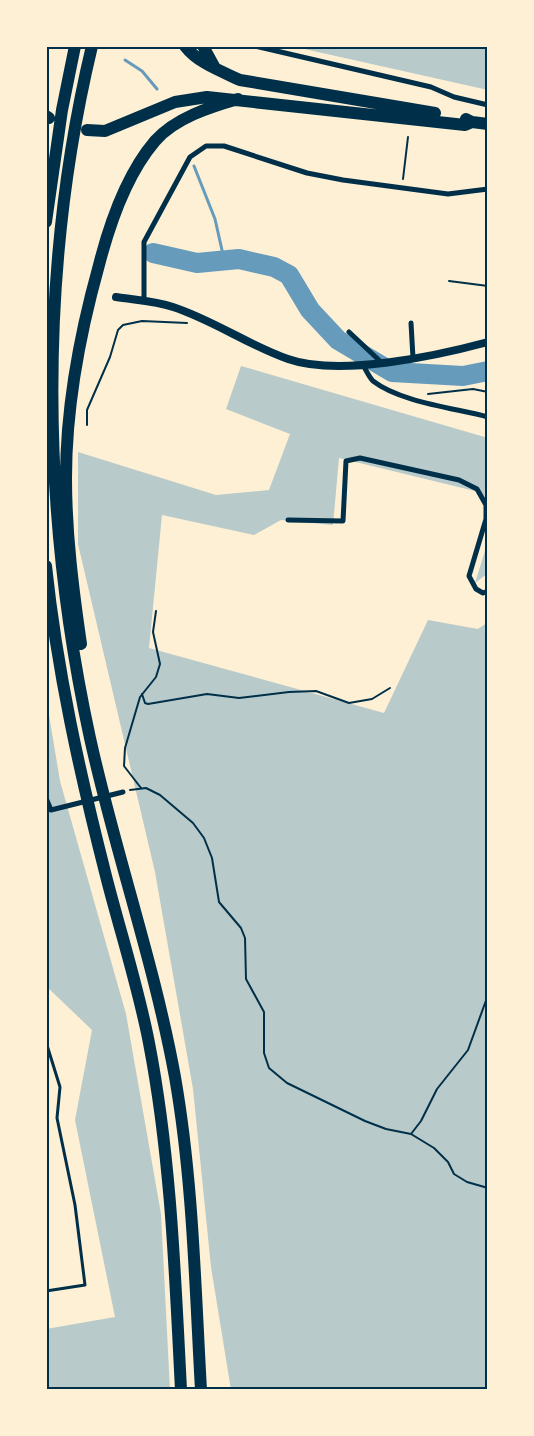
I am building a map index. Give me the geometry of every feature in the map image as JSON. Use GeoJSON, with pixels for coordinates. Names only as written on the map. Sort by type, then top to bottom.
{"type":"FeatureCollection","features":[{"type":"Feature","properties":{"kind":"highway"},"geometry":{"type":"LineString","coordinates":[[46,222],[62,110],[75,46]]}},
{"type":"Feature","properties":{"kind":"highway"},"geometry":{"type":"LineString","coordinates":[[92,46],[68,177],[58,275],[54,344],[54,469],[60,555],[90,738],[160,1009],[175,1078],[188,1174],[201,1390]]}},
{"type":"Feature","properties":{"kind":"highway"},"geometry":{"type":"LineString","coordinates":[[185,46],[190,53],[215,69],[240,80],[465,118],[472,122],[488,124]]}},
{"type":"Feature","properties":{"kind":"highway"},"geometry":{"type":"LineString","coordinates":[[203,46],[215,69]]}},
{"type":"Feature","properties":{"kind":"highway"},"geometry":{"type":"LineString","coordinates":[[87,130],[104,131],[175,102],[207,97],[465,125],[472,122]]}},
{"type":"Feature","properties":{"kind":"highway"},"geometry":{"type":"LineString","coordinates":[[80,684],[85,672],[72,583],[66,478],[69,411],[90,295],[104,244],[120,202],[138,165],[155,140],[169,129],[204,109],[238,99]]}},
{"type":"Feature","properties":{"kind":"highway"},"geometry":{"type":"LineString","coordinates":[[46,566],[60,669],[81,773],[149,1042],[169,1190],[176,1275],[181,1390]]}},
{"type":"Feature","properties":{"kind":"street"},"geometry":{"type":"LineString","coordinates":[[255,46],[431,87],[454,98],[488,105]]}},
{"type":"Feature","properties":{"kind":"street"},"geometry":{"type":"LineString","coordinates":[[144,301],[144,242],[190,158],[206,146],[224,146],[307,173],[402,189],[448,194],[488,189]]}},
{"type":"Feature","properties":{"kind":"street"},"geometry":{"type":"LineString","coordinates":[[116,297],[173,307],[290,360],[321,364],[363,365],[459,350],[488,342]]}},
{"type":"Feature","properties":{"kind":"street"},"geometry":{"type":"LineString","coordinates":[[409,358],[411,324]]}},
{"type":"Feature","properties":{"kind":"street"},"geometry":{"type":"LineString","coordinates":[[349,332],[381,362]]}},
{"type":"Feature","properties":{"kind":"street"},"geometry":{"type":"LineString","coordinates":[[363,365],[371,380],[385,389],[414,399],[488,417]]}},
{"type":"Feature","properties":{"kind":"street"},"geometry":{"type":"LineString","coordinates":[[288,520],[343,521],[344,470],[346,461],[351,458],[459,480],[477,489],[486,505],[486,519],[468,576],[476,589],[483,593],[488,591]]}},
{"type":"Feature","properties":{"kind":"street"},"geometry":{"type":"LineString","coordinates":[[46,798],[51,810],[123,792]]}},
{"type":"Feature","properties":{"kind":"street"},"geometry":{"type":"LineString","coordinates":[[46,1346],[46,1370]]}},
{"type":"Feature","properties":{"kind":"lane"},"geometry":{"type":"LineString","coordinates":[[46,1042],[60,1087],[57,1118],[74,1205],[85,1285],[46,1291]]}},
{"type":"Feature","properties":{"kind":"path"},"geometry":{"type":"LineString","coordinates":[[402,189],[408,137]]}},
{"type":"Feature","properties":{"kind":"path"},"geometry":{"type":"LineString","coordinates":[[449,281],[488,286]]}},
{"type":"Feature","properties":{"kind":"path"},"geometry":{"type":"LineString","coordinates":[[87,425],[87,410],[110,357],[118,330],[123,324],[142,321],[192,323],[202,320]]}},
{"type":"Feature","properties":{"kind":"path"},"geometry":{"type":"LineString","coordinates":[[414,399],[420,394],[473,390],[488,392]]}},
{"type":"Feature","properties":{"kind":"path"},"geometry":{"type":"LineString","coordinates":[[141,788],[124,766],[124,757],[134,712],[142,694],[156,677],[160,664],[153,632],[156,611]]}},
{"type":"Feature","properties":{"kind":"path"},"geometry":{"type":"LineString","coordinates":[[142,694],[145,702],[148,704],[207,694],[239,698],[316,691],[349,703],[372,699],[390,688]]}},
{"type":"Feature","properties":{"kind":"path"},"geometry":{"type":"LineString","coordinates":[[123,792],[141,788],[153,790],[192,823],[204,838],[212,858],[219,902],[242,928],[245,938],[246,979],[264,1012],[264,1054],[269,1068],[287,1083],[365,1120],[386,1129],[411,1134],[434,1148],[448,1162],[454,1174],[468,1182],[488,1188]]}},
{"type":"Feature","properties":{"kind":"path"},"geometry":{"type":"LineString","coordinates":[[411,1134],[422,1121],[437,1089],[468,1050],[488,995]]}},
{"type":"Feature","properties":{"kind":"shaded area"},"geometry":{"type":"Polygon","coordinates":[[[291,46],[488,46],[488,90],[291,46]]]}},
{"type":"Feature","properties":{"kind":"shaded area"},"geometry":{"type":"Polygon","coordinates":[[[241,366],[488,438],[488,515],[479,492],[339,458],[333,525],[281,520],[254,535],[162,515],[149,648],[384,713],[428,620],[478,629],[488,622],[488,1390],[231,1390],[211,1267],[193,1089],[155,872],[78,544],[78,452],[216,495],[269,490],[290,434],[226,409],[241,366]]]}},
{"type":"Feature","properties":{"kind":"shaded area"},"geometry":{"type":"Polygon","coordinates":[[[488,541],[488,573],[475,583],[488,541]]]}},
{"type":"Feature","properties":{"kind":"shaded area"},"geometry":{"type":"Polygon","coordinates":[[[46,697],[60,781],[126,1014],[161,1214],[170,1390],[46,1390],[46,1329],[115,1317],[75,1120],[92,1030],[46,986],[46,697]]]}},
{"type":"Feature","properties":{"kind":"waterway"},"geometry":{"type":"LineString","coordinates":[[125,60],[142,71],[157,89]]}},
{"type":"Feature","properties":{"kind":"waterway"},"geometry":{"type":"LineString","coordinates":[[194,166],[215,219],[224,259]]}},
{"type":"Feature","properties":{"kind":"waterway"},"geometry":{"type":"LineString","coordinates":[[153,253],[197,263],[239,259],[274,267],[289,275],[310,310],[338,340],[392,372],[463,376],[488,371]]}}]}
